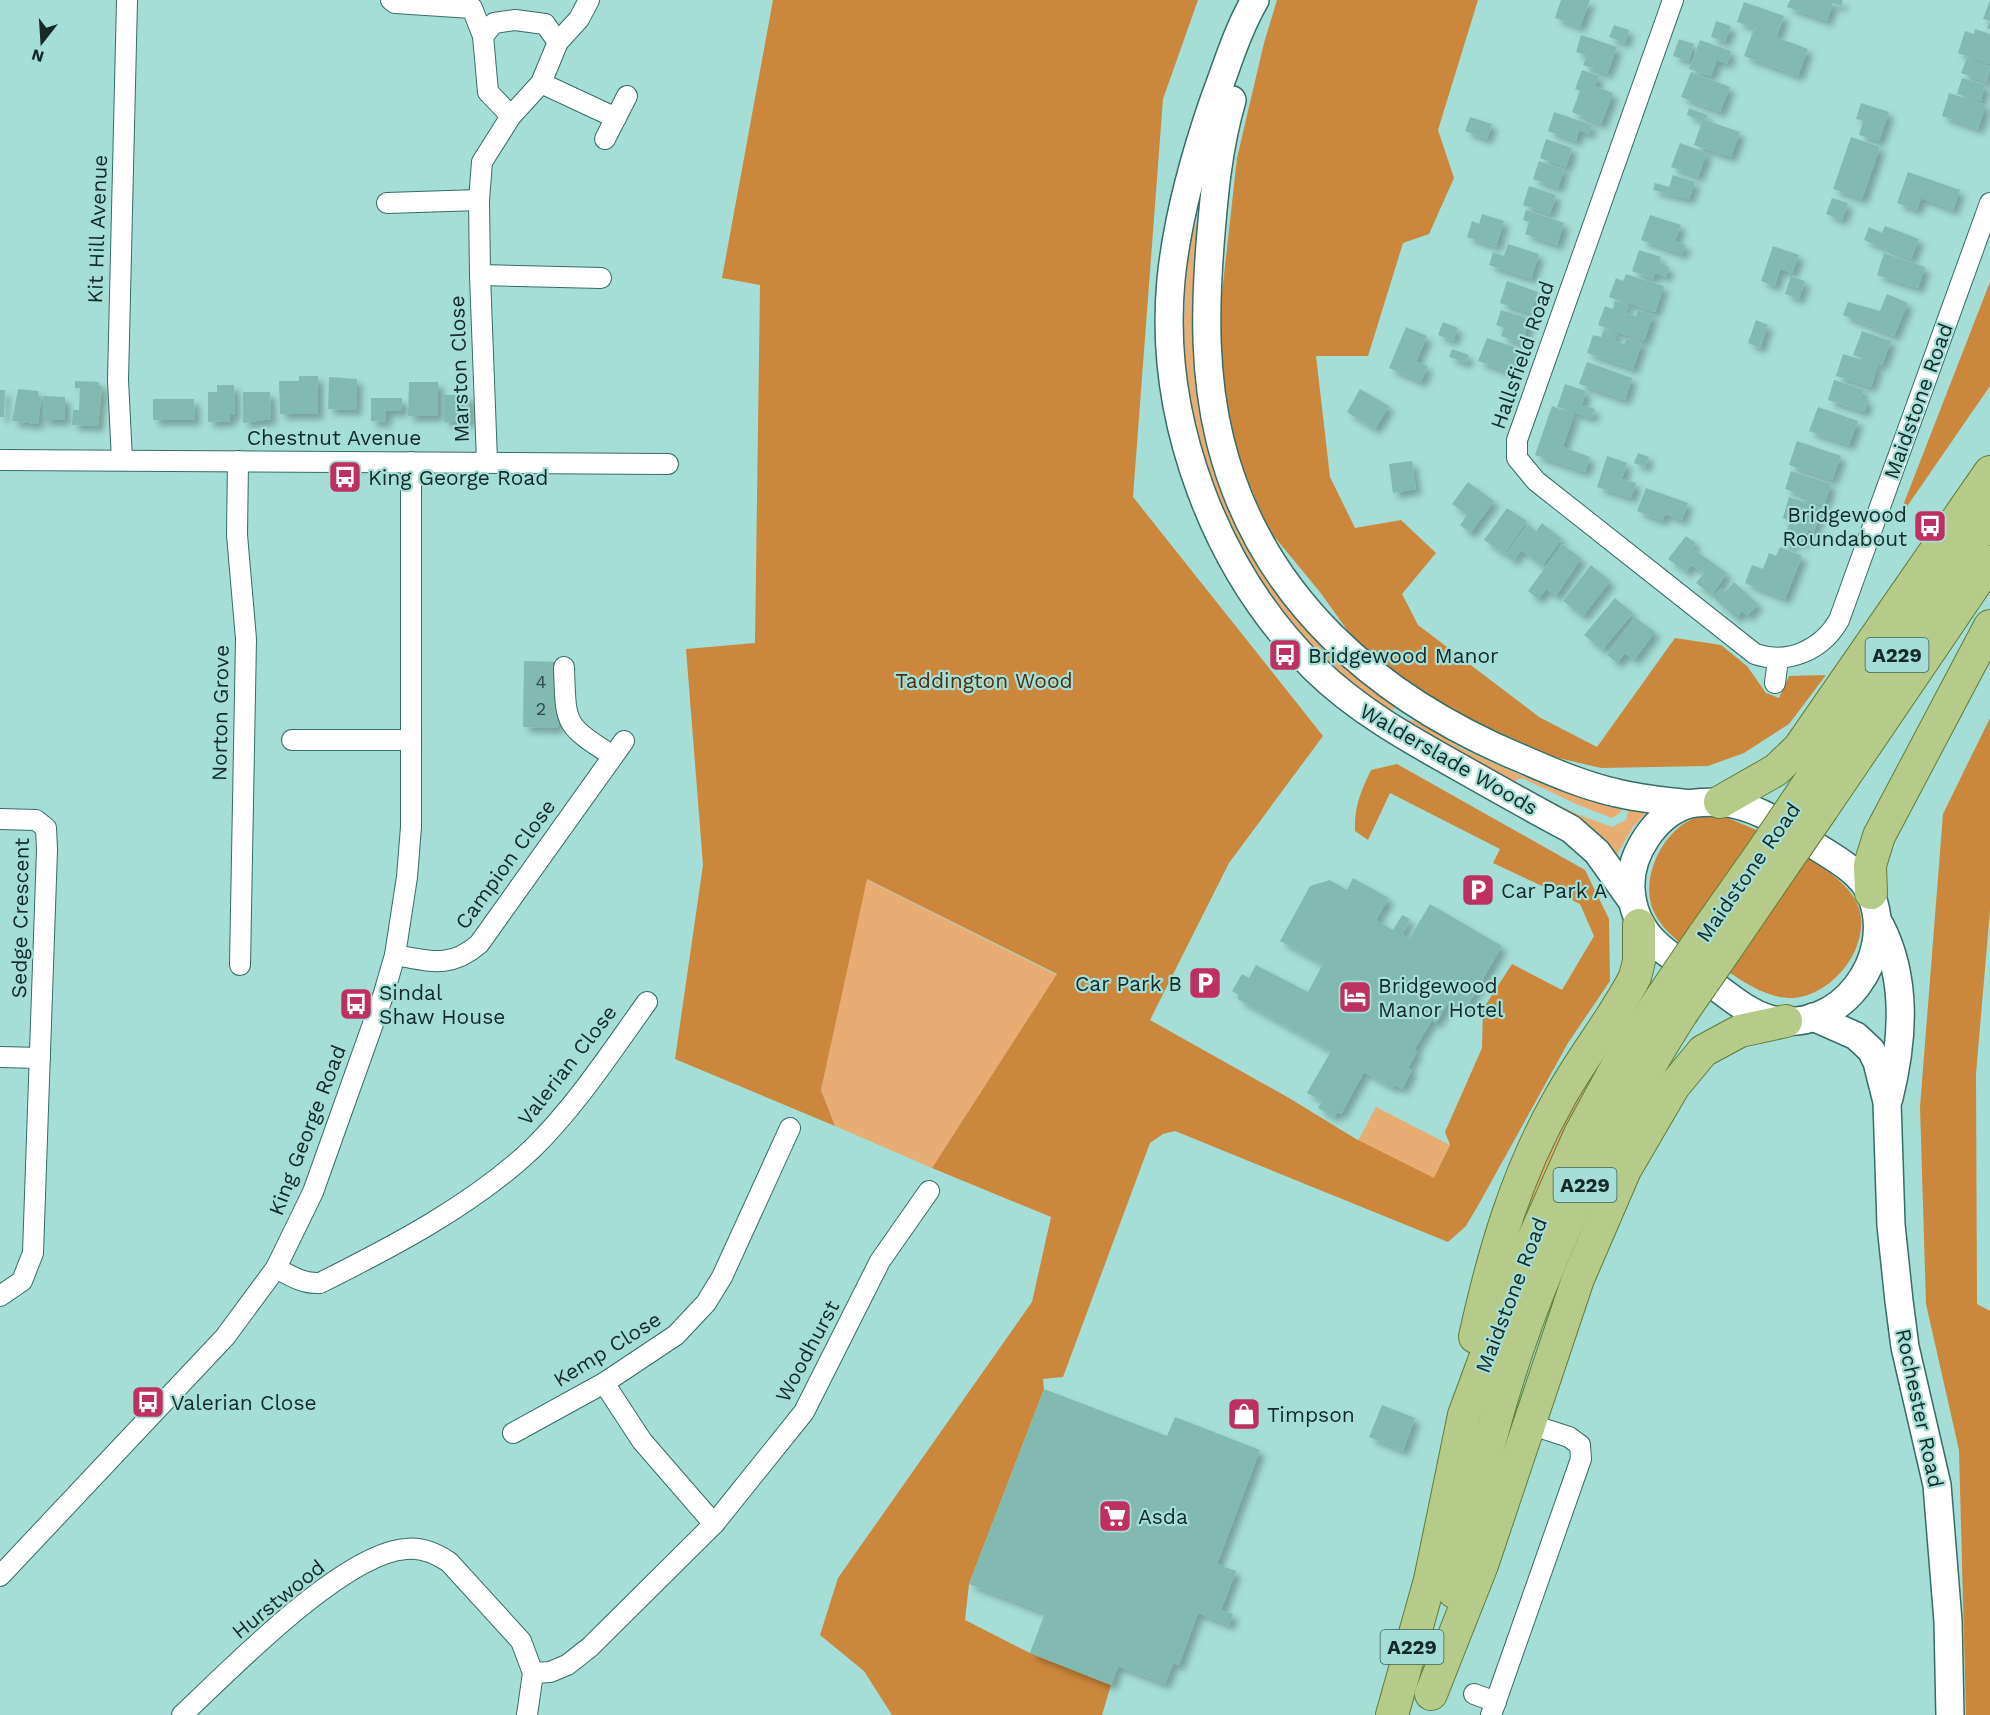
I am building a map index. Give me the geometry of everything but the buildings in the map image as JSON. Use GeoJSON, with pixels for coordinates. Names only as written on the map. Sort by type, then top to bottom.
{"type":"FeatureCollection","features":[{"type":"Feature","properties":{"kind":"main road"},"geometry":{"type":"LineString","coordinates":[[1705,803],[1776,770],[1799,748],[1990,472]]}},
{"type":"Feature","properties":{"kind":"main road","name":"A229"},"geometry":{"type":"LineString","coordinates":[[1813,801],[1990,516]]}},
{"type":"Feature","properties":{"kind":"main road","name":"A229"},"geometry":{"type":"LineString","coordinates":[[1813,801],[1990,562]]}},
{"type":"Feature","properties":{"kind":"main road"},"geometry":{"type":"LineString","coordinates":[[1871,893],[1870,865],[1879,836],[1990,627]]}},
{"type":"Feature","properties":{"kind":"main road","name":"Maidstone Road"},"geometry":{"type":"LineString","coordinates":[[1392,1715],[1430,1580],[1464,1414],[1508,1296],[1580,1134],[1621,1059],[1671,1005],[1813,801]]}},
{"type":"Feature","properties":{"kind":"main road"},"geometry":{"type":"LineString","coordinates":[[1464,1414],[1463,1390],[1470,1357],[1512,1199],[1532,1150],[1557,1101],[1635,977],[1640,943],[1636,913]]}},
{"type":"Feature","properties":{"kind":"main road","name":"A229"},"geometry":{"type":"LineString","coordinates":[[1428,1704],[1489,1444],[1533,1305],[1562,1232],[1605,1143],[1643,1073],[1671,1005]]}},
{"type":"Feature","properties":{"kind":"main road"},"geometry":{"type":"LineString","coordinates":[[1428,1704],[1539,1427],[1556,1341],[1600,1224],[1625,1170],[1674,1086],[1703,1051],[1740,1031],[1799,1019]]}},
{"type":"Feature","properties":{"kind":"street","name":"Kit Hill Avenue"},"geometry":{"type":"LineString","coordinates":[[122,460],[118,380],[127,0]]}},
{"type":"Feature","properties":{"kind":"street"},"geometry":{"type":"LineString","coordinates":[[391,0],[395,3],[472,8],[483,36],[488,92],[511,116]]}},
{"type":"Feature","properties":{"kind":"street","name":"Marston Close"},"geometry":{"type":"LineString","coordinates":[[487,462],[480,275],[479,200],[482,162],[511,116],[541,83],[558,42],[579,19],[589,0]]}},
{"type":"Feature","properties":{"kind":"street","name":"Walderslade Woods"},"geometry":{"type":"LineString","coordinates":[[1256,0],[1215,174],[1206,312],[1209,375],[1220,441],[1244,506],[1263,546],[1279,573],[1326,633],[1376,678],[1422,708],[1477,739],[1567,778],[1628,796],[1705,803]]}},
{"type":"Feature","properties":{"kind":"street","name":"Walderslade Woods"},"geometry":{"type":"LineString","coordinates":[[1256,0],[1243,21],[1205,126],[1182,212],[1171,280],[1169,325],[1181,415],[1201,491],[1219,536],[1274,624],[1334,686],[1378,721],[1571,830],[1597,852],[1636,913]]}},
{"type":"Feature","properties":{"kind":"street","name":"Hallsfield Road"},"geometry":{"type":"LineString","coordinates":[[1673,0],[1549,344],[1517,440],[1517,458],[1536,481],[1738,642],[1755,654],[1778,659]]}},
{"type":"Feature","properties":{"kind":"street"},"geometry":{"type":"LineString","coordinates":[[483,36],[494,23],[516,20],[545,24],[558,42]]}},
{"type":"Feature","properties":{"kind":"street"},"geometry":{"type":"LineString","coordinates":[[541,83],[616,118]]}},
{"type":"Feature","properties":{"kind":"street"},"geometry":{"type":"LineString","coordinates":[[605,139],[627,96]]}},
{"type":"Feature","properties":{"kind":"street"},"geometry":{"type":"LineString","coordinates":[[387,202],[479,200]]}},
{"type":"Feature","properties":{"kind":"street","name":"Maidstone Road"},"geometry":{"type":"LineString","coordinates":[[1778,659],[1802,652],[1821,642],[1839,620],[1990,202]]}},
{"type":"Feature","properties":{"kind":"street","name":"Marston Close"},"geometry":{"type":"LineString","coordinates":[[480,275],[601,278]]}},
{"type":"Feature","properties":{"kind":"street","name":"Chestnut Avenue"},"geometry":{"type":"LineString","coordinates":[[0,460],[668,464]]}},
{"type":"Feature","properties":{"kind":"street","name":"Norton Grove"},"geometry":{"type":"LineString","coordinates":[[237,461],[237,535],[246,639],[240,965]]}},
{"type":"Feature","properties":{"kind":"street","name":"King George Road"},"geometry":{"type":"LineString","coordinates":[[0,1576],[225,1337],[276,1268],[313,1192],[384,993],[395,955],[407,877],[411,827],[411,462]]}},
{"type":"Feature","properties":{"kind":"street"},"geometry":{"type":"LineString","coordinates":[[1775,683],[1778,659]]}},
{"type":"Feature","properties":{"kind":"street","name":"Campion Close"},"geometry":{"type":"LineString","coordinates":[[395,955],[435,962],[453,961],[479,944],[618,749],[576,731],[569,722],[565,712],[564,667]]}},
{"type":"Feature","properties":{"kind":"street"},"geometry":{"type":"LineString","coordinates":[[292,740],[410,740]]}},
{"type":"Feature","properties":{"kind":"street"},"geometry":{"type":"LineString","coordinates":[[1705,803],[1751,807],[1767,814],[1840,863],[1857,876],[1871,893],[1879,924],[1875,952],[1856,988],[1838,1005],[1799,1019],[1759,1014],[1659,948],[1636,913],[1633,870],[1642,844],[1665,818],[1705,803]]}},
{"type":"Feature","properties":{"kind":"street","name":"Sedge Crescent"},"geometry":{"type":"LineString","coordinates":[[0,819],[36,820],[46,828],[47,890],[33,1253],[22,1281],[0,1296]]}},
{"type":"Feature","properties":{"kind":"street","name":"Rochester Road"},"geometry":{"type":"LineString","coordinates":[[1879,924],[1887,940],[1901,1006],[1897,1065],[1887,1102]]}},
{"type":"Feature","properties":{"kind":"street","name":"Valerian Close"},"geometry":{"type":"LineString","coordinates":[[276,1268],[296,1280],[321,1284],[489,1186],[532,1148],[565,1113],[647,1002]]}},
{"type":"Feature","properties":{"kind":"street","name":"Rochester Road"},"geometry":{"type":"LineString","coordinates":[[1799,1019],[1849,1032],[1871,1050],[1878,1062],[1887,1102],[1891,1225],[1905,1347],[1937,1485],[1948,1621],[1950,1715]]}},
{"type":"Feature","properties":{"kind":"street"},"geometry":{"type":"LineString","coordinates":[[0,1057],[40,1058]]}},
{"type":"Feature","properties":{"kind":"street","name":"Kemp Close"},"geometry":{"type":"LineString","coordinates":[[513,1432],[604,1383],[676,1335],[706,1303],[722,1277],[790,1128]]}},
{"type":"Feature","properties":{"kind":"street","name":"Woodhurst"},"geometry":{"type":"LineString","coordinates":[[533,1674],[550,1672],[567,1665],[590,1647],[714,1524],[804,1412],[880,1261],[929,1191]]}},
{"type":"Feature","properties":{"kind":"street"},"geometry":{"type":"LineString","coordinates":[[604,1383],[642,1441],[714,1524]]}},
{"type":"Feature","properties":{"kind":"street"},"geometry":{"type":"LineString","coordinates":[[1474,1694],[1493,1708],[1581,1459],[1580,1445],[1569,1437],[1539,1427]]}},
{"type":"Feature","properties":{"kind":"street","name":"Hurstwood"},"geometry":{"type":"LineString","coordinates":[[182,1715],[318,1592],[378,1556],[406,1548],[437,1554],[449,1562],[521,1641],[533,1674],[526,1715]]}},
{"type":"Feature","properties":{"kind":"shaded area"},"geometry":{"type":"Polygon","coordinates":[[[1199,219],[1203,403],[1323,647],[1396,707],[1395,709],[1382,711],[1312,652],[1275,606],[1250,568],[1228,527],[1211,484],[1198,440],[1189,395],[1184,349],[1188,260],[1192,236],[1199,219]]]}},
{"type":"Feature","properties":{"kind":"shaded area"},"geometry":{"type":"Polygon","coordinates":[[[1400,719],[1418,722],[1465,750],[1542,784],[1581,798],[1622,808],[1620,813],[1612,818],[1524,779],[1518,779],[1511,785],[1400,719]]]}},
{"type":"Feature","properties":{"kind":"shaded area"},"geometry":{"type":"Polygon","coordinates":[[[1525,789],[1577,814],[1612,827],[1626,820],[1629,808],[1645,812],[1645,814],[1633,827],[1615,858],[1525,789]]]}},
{"type":"Feature","properties":{"kind":"shaded area"},"geometry":{"type":"Polygon","coordinates":[[[866,879],[1057,975],[932,1168],[835,1126],[821,1090],[866,879]]]}},
{"type":"Feature","properties":{"kind":"shaded area"},"geometry":{"type":"Polygon","coordinates":[[[1644,981],[1655,981],[1509,1267],[1520,1204],[1545,1150],[1644,981]]]}},
{"type":"Feature","properties":{"kind":"shaded area"},"geometry":{"type":"Polygon","coordinates":[[[1376,1107],[1450,1145],[1434,1179],[1358,1141],[1376,1107]]]}},
{"type":"Feature","properties":{"kind":"green space","name":"Taddington Wood"},"geometry":{"type":"Polygon","coordinates":[[[773,0],[1198,0],[1163,99],[1133,497],[1323,736],[1229,863],[1150,1020],[1289,1098],[1356,1139],[1434,1178],[1450,1145],[1445,1132],[1482,1048],[1483,1009],[1512,964],[1562,990],[1594,936],[1580,904],[1493,863],[1500,849],[1390,793],[1368,840],[1355,831],[1359,799],[1371,770],[1397,764],[1585,870],[1609,919],[1610,981],[1568,1043],[1466,1226],[1448,1242],[1175,1131],[1163,1134],[1150,1143],[1063,1377],[1043,1379],[1044,1389],[969,1584],[965,1620],[1030,1653],[1111,1685],[1102,1715],[892,1715],[864,1671],[820,1635],[838,1578],[1032,1302],[1051,1217],[932,1168],[1057,974],[867,879],[821,1090],[835,1126],[675,1059],[703,865],[686,649],[755,643],[760,285],[722,278],[773,0]]]}},
{"type":"Feature","properties":{"kind":"green space"},"geometry":{"type":"Polygon","coordinates":[[[1277,0],[1478,0],[1438,130],[1454,178],[1429,234],[1403,243],[1368,356],[1316,356],[1330,477],[1355,528],[1401,520],[1436,553],[1402,594],[1418,625],[1539,717],[1597,747],[1675,638],[1721,645],[1747,666],[1766,693],[1779,698],[1789,676],[1826,675],[1789,724],[1744,753],[1708,766],[1601,768],[1554,757],[1452,711],[1401,678],[1353,638],[1320,592],[1268,529],[1237,455],[1221,367],[1220,311],[1237,158],[1264,43],[1277,0]]]}},
{"type":"Feature","properties":{"kind":"green space"},"geometry":{"type":"Polygon","coordinates":[[[1990,282],[1990,386],[1897,521],[1990,282]]]}},
{"type":"Feature","properties":{"kind":"green space"},"geometry":{"type":"Polygon","coordinates":[[[1990,718],[1990,910],[1976,1074],[1977,1304],[1990,1311],[1990,1715],[1966,1715],[1959,1450],[1926,1304],[1920,1107],[1943,814],[1990,718]]]}},
{"type":"Feature","properties":{"kind":"green space"},"geometry":{"type":"Polygon","coordinates":[[[1723,816],[1759,831],[1681,944],[1662,925],[1654,912],[1650,899],[1652,870],[1664,844],[1683,824],[1698,817],[1723,816]]]}},
{"type":"Feature","properties":{"kind":"green space"},"geometry":{"type":"Polygon","coordinates":[[[1807,857],[1837,879],[1850,892],[1859,908],[1861,923],[1859,938],[1854,953],[1835,978],[1808,995],[1785,998],[1759,990],[1727,971],[1807,857]]]}},
{"type":"Feature","properties":{"kind":"place","name":"King George Road"},"geometry":{"type":"Point","coordinates":[345,477]}},
{"type":"Feature","properties":{"kind":"place","name":"Bridgewood Roundabout"},"geometry":{"type":"Point","coordinates":[1930,526]}},
{"type":"Feature","properties":{"kind":"place","name":"Bridgewood Manor"},"geometry":{"type":"Point","coordinates":[1285,655]}},
{"type":"Feature","properties":{"kind":"place","name":"Car Park A"},"geometry":{"type":"Point","coordinates":[1478,890]}},
{"type":"Feature","properties":{"kind":"place","name":"Car Park B"},"geometry":{"type":"Point","coordinates":[1205,983]}},
{"type":"Feature","properties":{"kind":"place","name":"Bridgewood Manor Hotel"},"geometry":{"type":"Point","coordinates":[1355,997]}},
{"type":"Feature","properties":{"kind":"place","name":"Sindal Shaw House"},"geometry":{"type":"Point","coordinates":[356,1004]}},
{"type":"Feature","properties":{"kind":"place","name":"Valerian Close"},"geometry":{"type":"Point","coordinates":[148,1402]}},
{"type":"Feature","properties":{"kind":"place","name":"Timpson"},"geometry":{"type":"Point","coordinates":[1244,1414]}},
{"type":"Feature","properties":{"kind":"place","name":"Asda"},"geometry":{"type":"Point","coordinates":[1115,1516]}}]}
